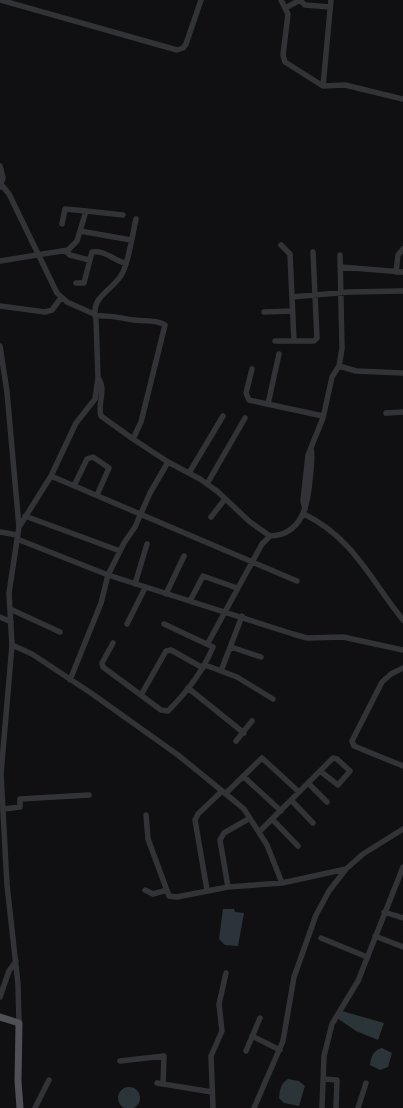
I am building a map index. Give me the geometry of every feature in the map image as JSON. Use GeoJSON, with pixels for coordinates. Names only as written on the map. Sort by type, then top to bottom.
{"type":"FeatureCollection","features":[{"type":"Feature","properties":{"kind":"main road"},"geometry":{"type":"LineString","coordinates":[[0,1017],[19,1023],[18,1081],[20,1108]]}},
{"type":"Feature","properties":{"kind":"street"},"geometry":{"type":"LineString","coordinates":[[0,0],[87,27],[177,50],[183,48],[186,44],[201,0]]}},
{"type":"Feature","properties":{"kind":"street"},"geometry":{"type":"LineString","coordinates":[[281,0],[287,8],[288,14],[284,59],[323,86],[345,86],[403,99]]}},
{"type":"Feature","properties":{"kind":"street"},"geometry":{"type":"LineString","coordinates":[[287,8],[300,0],[305,5],[330,7]]}},
{"type":"Feature","properties":{"kind":"street"},"geometry":{"type":"LineString","coordinates":[[323,86],[331,0]]}},
{"type":"Feature","properties":{"kind":"street"},"geometry":{"type":"LineString","coordinates":[[0,166],[3,174],[1,185],[11,198],[38,256],[61,298],[95,315],[110,315],[136,320],[150,319],[164,324],[166,327],[141,422],[133,439]]}},
{"type":"Feature","properties":{"kind":"street"},"geometry":{"type":"LineString","coordinates":[[62,224],[65,209],[123,215]]}},
{"type":"Feature","properties":{"kind":"street"},"geometry":{"type":"LineString","coordinates":[[0,261],[65,251],[74,247],[86,211]]}},
{"type":"Feature","properties":{"kind":"street"},"geometry":{"type":"LineString","coordinates":[[18,527],[51,476],[76,423],[95,398],[98,378],[95,315],[99,297],[120,277],[136,219]]}},
{"type":"Feature","properties":{"kind":"street"},"geometry":{"type":"LineString","coordinates":[[80,231],[131,240]]}},
{"type":"Feature","properties":{"kind":"street"},"geometry":{"type":"LineString","coordinates":[[281,245],[290,254],[294,341]]}},
{"type":"Feature","properties":{"kind":"street"},"geometry":{"type":"LineString","coordinates":[[340,267],[400,272],[398,255],[403,249]]}},
{"type":"Feature","properties":{"kind":"street"},"geometry":{"type":"LineString","coordinates":[[65,251],[70,255],[89,260]]}},
{"type":"Feature","properties":{"kind":"street"},"geometry":{"type":"LineString","coordinates":[[76,283],[84,283],[92,252],[102,252],[114,260],[125,263]]}},
{"type":"Feature","properties":{"kind":"street"},"geometry":{"type":"LineString","coordinates":[[275,341],[314,341],[317,338],[313,252]]}},
{"type":"Feature","properties":{"kind":"street"},"geometry":{"type":"LineString","coordinates":[[98,378],[102,388],[101,416],[168,462],[207,484],[250,522],[270,536],[277,536],[292,528],[305,512],[304,492],[308,455],[323,416],[332,377],[339,366],[343,338],[340,255]]}},
{"type":"Feature","properties":{"kind":"street"},"geometry":{"type":"LineString","coordinates":[[292,297],[403,290]]}},
{"type":"Feature","properties":{"kind":"street"},"geometry":{"type":"LineString","coordinates":[[0,306],[45,312],[52,310],[61,298]]}},
{"type":"Feature","properties":{"kind":"street"},"geometry":{"type":"LineString","coordinates":[[264,312],[292,311]]}},
{"type":"Feature","properties":{"kind":"street"},"geometry":{"type":"LineString","coordinates":[[0,346],[7,392],[18,527],[9,593],[12,645],[1,754],[4,809],[3,882],[16,961],[19,1023]]}},
{"type":"Feature","properties":{"kind":"street"},"geometry":{"type":"LineString","coordinates":[[268,404],[280,354]]}},
{"type":"Feature","properties":{"kind":"street"},"geometry":{"type":"LineString","coordinates":[[339,366],[356,371],[403,373]]}},
{"type":"Feature","properties":{"kind":"street"},"geometry":{"type":"LineString","coordinates":[[252,369],[247,398],[323,416]]}},
{"type":"Feature","properties":{"kind":"street"},"geometry":{"type":"LineString","coordinates":[[386,413],[403,412]]}},
{"type":"Feature","properties":{"kind":"street"},"geometry":{"type":"LineString","coordinates":[[189,473],[223,416]]}},
{"type":"Feature","properties":{"kind":"street"},"geometry":{"type":"LineString","coordinates":[[207,484],[244,418]]}},
{"type":"Feature","properties":{"kind":"street"},"geometry":{"type":"LineString","coordinates":[[74,486],[87,459],[93,457],[109,468],[97,495]]}},
{"type":"Feature","properties":{"kind":"street"},"geometry":{"type":"LineString","coordinates":[[70,680],[101,602],[108,576],[136,527],[168,462]]}},
{"type":"Feature","properties":{"kind":"street"},"geometry":{"type":"LineString","coordinates":[[51,476],[297,582]]}},
{"type":"Feature","properties":{"kind":"street"},"geometry":{"type":"LineString","coordinates":[[211,517],[225,499]]}},
{"type":"Feature","properties":{"kind":"street"},"geometry":{"type":"LineString","coordinates":[[305,512],[346,542],[402,616]]}},
{"type":"Feature","properties":{"kind":"street"},"geometry":{"type":"LineString","coordinates":[[25,516],[120,552]]}},
{"type":"Feature","properties":{"kind":"street"},"geometry":{"type":"LineString","coordinates":[[0,532],[17,537],[108,576],[242,616],[307,638],[342,637],[403,650]]}},
{"type":"Feature","properties":{"kind":"street"},"geometry":{"type":"LineString","coordinates":[[208,643],[251,562],[270,536]]}},
{"type":"Feature","properties":{"kind":"street"},"geometry":{"type":"LineString","coordinates":[[135,584],[147,544]]}},
{"type":"Feature","properties":{"kind":"street"},"geometry":{"type":"LineString","coordinates":[[166,594],[184,556]]}},
{"type":"Feature","properties":{"kind":"street"},"geometry":{"type":"LineString","coordinates":[[190,601],[203,576],[237,588]]}},
{"type":"Feature","properties":{"kind":"street"},"geometry":{"type":"LineString","coordinates":[[127,624],[145,588]]}},
{"type":"Feature","properties":{"kind":"street"},"geometry":{"type":"LineString","coordinates":[[10,609],[60,632]]}},
{"type":"Feature","properties":{"kind":"street"},"geometry":{"type":"LineString","coordinates":[[220,671],[242,616]]}},
{"type":"Feature","properties":{"kind":"street"},"geometry":{"type":"LineString","coordinates":[[0,617],[11,622]]}},
{"type":"Feature","properties":{"kind":"street"},"geometry":{"type":"LineString","coordinates":[[113,643],[102,665],[166,712],[179,700],[204,666],[213,647],[164,624]]}},
{"type":"Feature","properties":{"kind":"street"},"geometry":{"type":"LineString","coordinates":[[12,645],[32,654],[170,750],[244,809],[267,845],[282,883]]}},
{"type":"Feature","properties":{"kind":"street"},"geometry":{"type":"LineString","coordinates":[[231,647],[261,657]]}},
{"type":"Feature","properties":{"kind":"street"},"geometry":{"type":"LineString","coordinates":[[141,695],[166,651],[171,650],[204,666],[237,677],[273,699]]}},
{"type":"Feature","properties":{"kind":"street"},"geometry":{"type":"LineString","coordinates":[[403,668],[391,674],[382,682],[352,742],[354,746],[403,766]]}},
{"type":"Feature","properties":{"kind":"street"},"geometry":{"type":"LineString","coordinates":[[188,688],[244,733]]}},
{"type":"Feature","properties":{"kind":"street"},"geometry":{"type":"LineString","coordinates":[[236,741],[252,721]]}},
{"type":"Feature","properties":{"kind":"street"},"geometry":{"type":"LineString","coordinates":[[207,890],[196,820],[198,814],[260,759],[265,758],[299,792]]}},
{"type":"Feature","properties":{"kind":"street"},"geometry":{"type":"LineString","coordinates":[[260,832],[320,771],[335,758],[350,771],[338,785],[320,771]]}},
{"type":"Feature","properties":{"kind":"street"},"geometry":{"type":"LineString","coordinates":[[243,776],[281,811]]}},
{"type":"Feature","properties":{"kind":"street"},"geometry":{"type":"LineString","coordinates":[[308,783],[327,802]]}},
{"type":"Feature","properties":{"kind":"street"},"geometry":{"type":"LineString","coordinates":[[4,809],[20,807],[20,799],[88,795]]}},
{"type":"Feature","properties":{"kind":"street"},"geometry":{"type":"LineString","coordinates":[[291,800],[313,823]]}},
{"type":"Feature","properties":{"kind":"street"},"geometry":{"type":"LineString","coordinates":[[146,815],[148,839],[169,896],[173,898],[207,890],[282,883],[346,869]]}},
{"type":"Feature","properties":{"kind":"street"},"geometry":{"type":"LineString","coordinates":[[228,888],[220,840],[224,833],[250,818]]}},
{"type":"Feature","properties":{"kind":"street"},"geometry":{"type":"LineString","coordinates":[[272,819],[298,846]]}},
{"type":"Feature","properties":{"kind":"street"},"geometry":{"type":"LineString","coordinates":[[254,1108],[280,1050],[287,1028],[297,966],[316,915],[329,891],[346,869],[364,854],[403,828]]}},
{"type":"Feature","properties":{"kind":"street"},"geometry":{"type":"LineString","coordinates":[[322,1108],[324,1056],[332,1024],[358,981],[403,866]]}},
{"type":"Feature","properties":{"kind":"street"},"geometry":{"type":"LineString","coordinates":[[144,890],[153,894],[167,890]]}},
{"type":"Feature","properties":{"kind":"street"},"geometry":{"type":"LineString","coordinates":[[384,912],[403,918]]}},
{"type":"Feature","properties":{"kind":"street"},"geometry":{"type":"LineString","coordinates":[[374,936],[403,947]]}},
{"type":"Feature","properties":{"kind":"street"},"geometry":{"type":"LineString","coordinates":[[321,938],[367,957]]}},
{"type":"Feature","properties":{"kind":"street"},"geometry":{"type":"LineString","coordinates":[[0,997],[9,971],[16,961]]}},
{"type":"Feature","properties":{"kind":"street"},"geometry":{"type":"LineString","coordinates":[[213,1108],[211,1056],[222,1031],[219,1004],[226,973]]}},
{"type":"Feature","properties":{"kind":"street"},"geometry":{"type":"LineString","coordinates":[[246,1051],[260,1018]]}},
{"type":"Feature","properties":{"kind":"street"},"geometry":{"type":"LineString","coordinates":[[252,1036],[280,1050]]}},
{"type":"Feature","properties":{"kind":"street"},"geometry":{"type":"LineString","coordinates":[[120,1061],[164,1056],[160,1083],[212,1092]]}},
{"type":"Feature","properties":{"kind":"street"},"geometry":{"type":"LineString","coordinates":[[324,1079],[337,1080],[336,1108]]}},
{"type":"Feature","properties":{"kind":"street"},"geometry":{"type":"LineString","coordinates":[[35,1108],[49,1080]]}},
{"type":"Feature","properties":{"kind":"street"},"geometry":{"type":"LineString","coordinates":[[358,1108],[366,1083]]}},
{"type":"Feature","properties":{"kind":"shaded area"},"geometry":{"type":"Polygon","coordinates":[[[223,909],[234,909],[235,912],[244,913],[238,946],[225,945],[219,939],[223,909]]]}},
{"type":"Feature","properties":{"kind":"shaded area"},"geometry":{"type":"Polygon","coordinates":[[[342,1011],[384,1023],[378,1040],[356,1031],[337,1018],[342,1011]]]}},
{"type":"Feature","properties":{"kind":"shaded area"},"geometry":{"type":"Polygon","coordinates":[[[382,1048],[392,1053],[388,1067],[380,1070],[370,1065],[373,1054],[376,1050],[382,1048]]]}},
{"type":"Feature","properties":{"kind":"shaded area"},"geometry":{"type":"Polygon","coordinates":[[[288,1079],[299,1081],[305,1086],[299,1106],[284,1103],[279,1098],[282,1085],[288,1079]]]}},
{"type":"Feature","properties":{"kind":"shaded area"},"geometry":{"type":"Polygon","coordinates":[[[129,1087],[139,1094],[140,1098],[133,1108],[129,1109],[119,1102],[118,1098],[125,1088],[129,1087]]]}}]}
